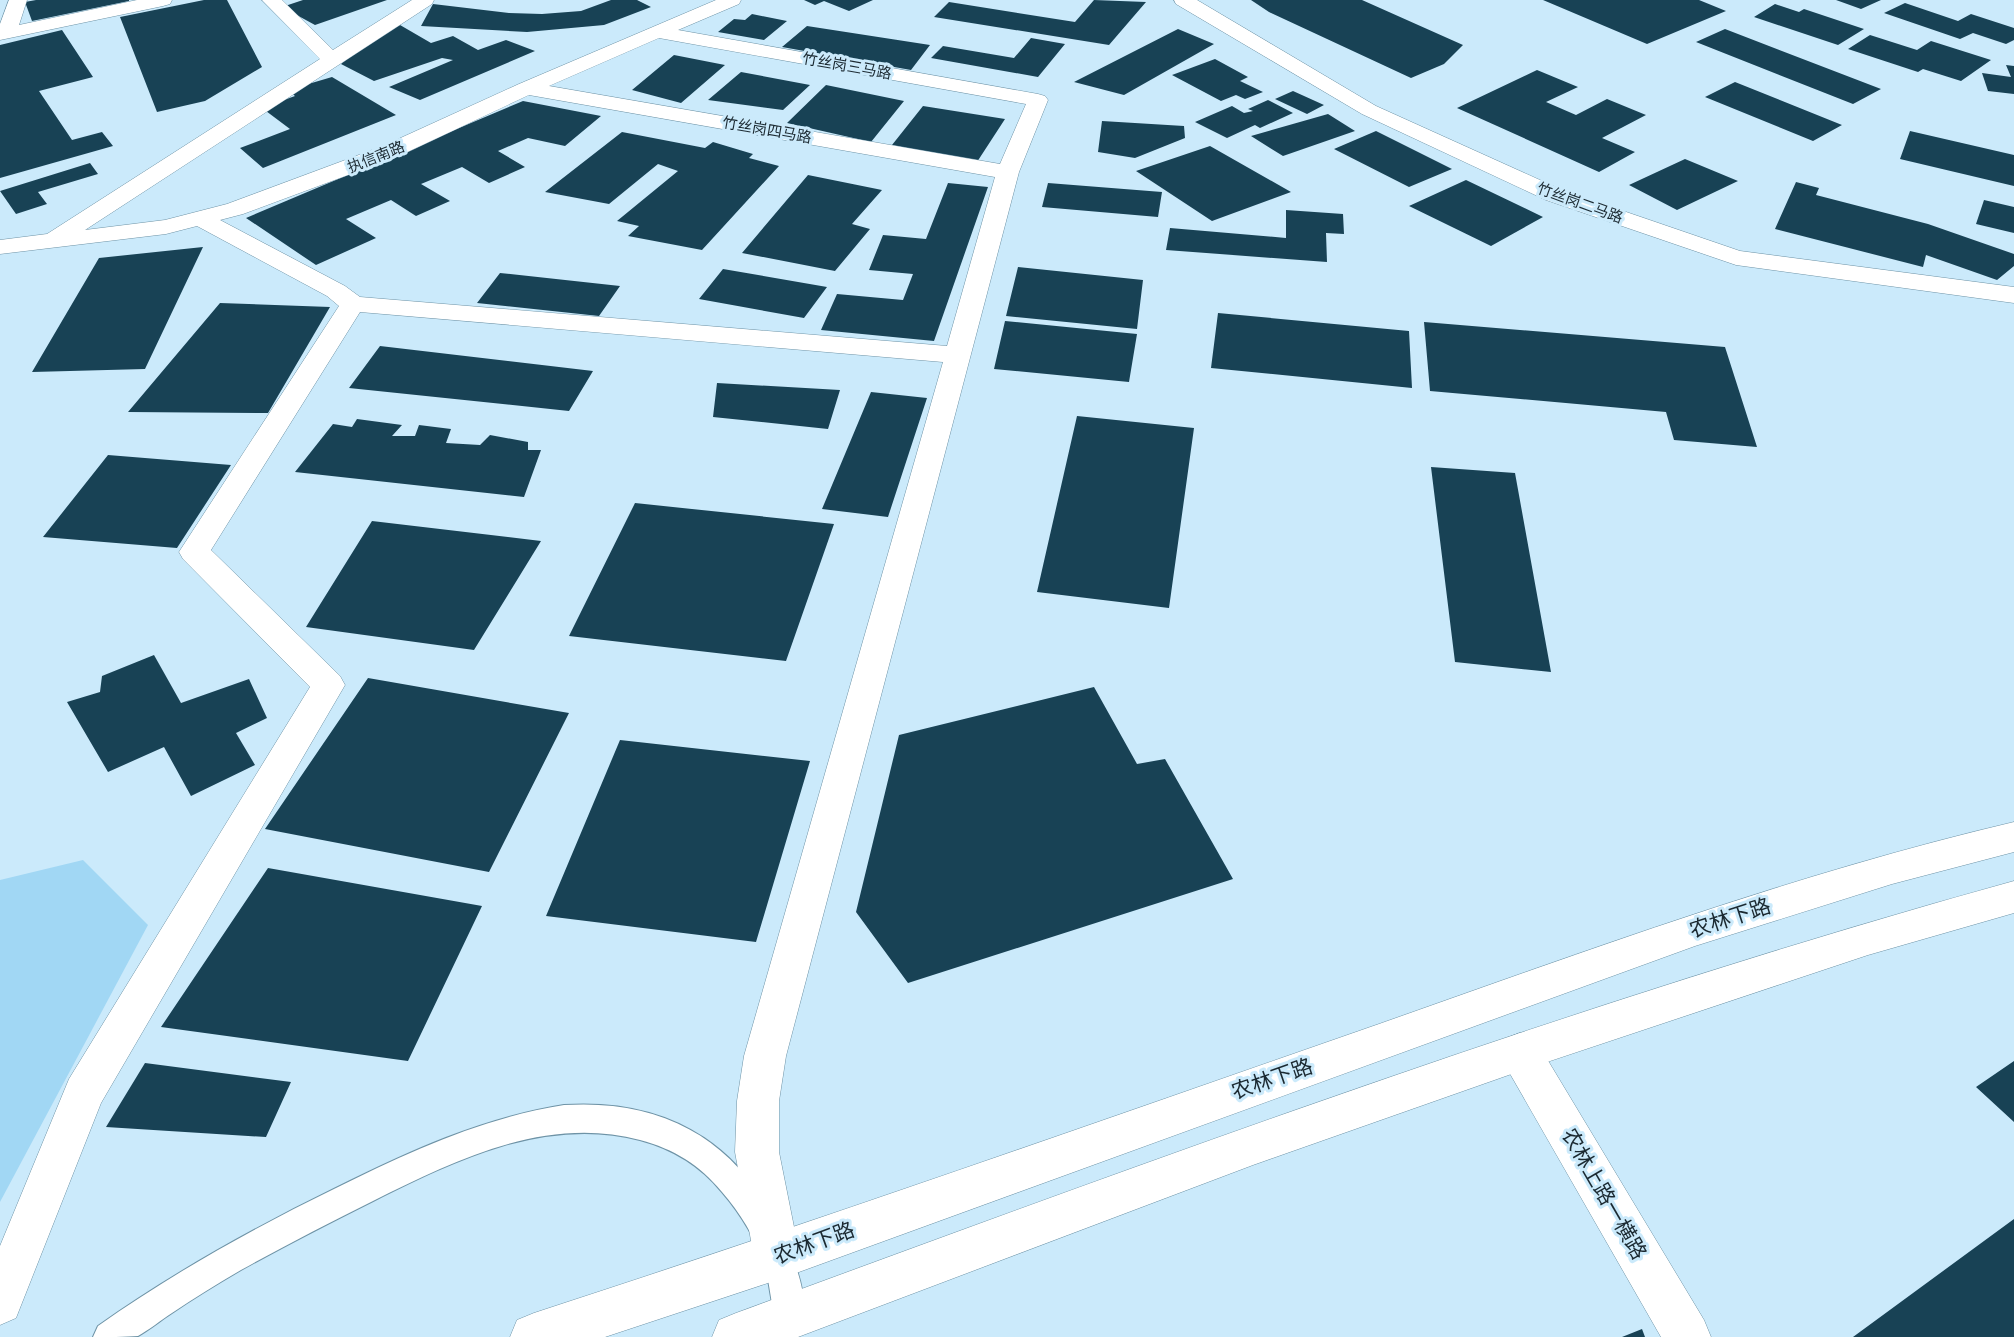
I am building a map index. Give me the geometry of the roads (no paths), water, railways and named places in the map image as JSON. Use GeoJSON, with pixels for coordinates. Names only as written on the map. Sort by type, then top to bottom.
{"type":"FeatureCollection","features":[{"type":"Feature","properties":{"kind":"street"},"geometry":{"type":"LineString","coordinates":[[4,33],[18,0]]}},
{"type":"Feature","properties":{"kind":"street"},"geometry":{"type":"LineString","coordinates":[[4,33],[163,0]]}},
{"type":"Feature","properties":{"kind":"street"},"geometry":{"type":"LineString","coordinates":[[271,0],[332,60]]}},
{"type":"Feature","properties":{"kind":"street"},"geometry":{"type":"LineString","coordinates":[[48,243],[426,0]]}},
{"type":"Feature","properties":{"kind":"street","name":"执信南路"},"geometry":{"type":"LineString","coordinates":[[0,247],[166,227],[201,219],[286,192],[438,131],[526,88],[732,0]]}},
{"type":"Feature","properties":{"kind":"street","name":"竹丝岗二马路"},"geometry":{"type":"LineString","coordinates":[[1183,0],[1369,110],[1554,195],[1736,258],[2014,295]]}},
{"type":"Feature","properties":{"kind":"street","name":"竹丝岗三马路"},"geometry":{"type":"LineString","coordinates":[[656,32],[1038,100],[1008,172]]}},
{"type":"Feature","properties":{"kind":"street","name":"竹丝岗四马路"},"geometry":{"type":"LineString","coordinates":[[526,88],[1008,172]]}},
{"type":"Feature","properties":{"kind":"street"},"geometry":{"type":"LineString","coordinates":[[777,1257],[757,1152],[758,1101],[765,1056],[1008,172]]}},
{"type":"Feature","properties":{"kind":"street"},"geometry":{"type":"LineString","coordinates":[[201,219],[336,291],[353,304],[959,355]]}},
{"type":"Feature","properties":{"kind":"street"},"geometry":{"type":"LineString","coordinates":[[0,1302],[84,1093],[328,686],[194,552],[353,304]]}},
{"type":"Feature","properties":{"kind":"street","name":"农林下路"},"geometry":{"type":"LineString","coordinates":[[534,1337],[777,1257],[1691,931],[1832,884],[1938,854],[2014,837]]}},
{"type":"Feature","properties":{"kind":"street"},"geometry":{"type":"LineString","coordinates":[[736,1337],[1253,1144],[1520,1052],[1868,938],[2014,897]]}},
{"type":"Feature","properties":{"kind":"street","name":"农林上路一横路"},"geometry":{"type":"LineString","coordinates":[[1520,1052],[1687,1337]]}},
{"type":"Feature","properties":{"kind":"lane"},"geometry":{"type":"LineString","coordinates":[[109,1337],[222,1264],[309,1216],[379,1182],[449,1151],[507,1130],[565,1119],[615,1120],[662,1133],[699,1150],[729,1178],[752,1208],[777,1257],[790,1317]]}}]}
